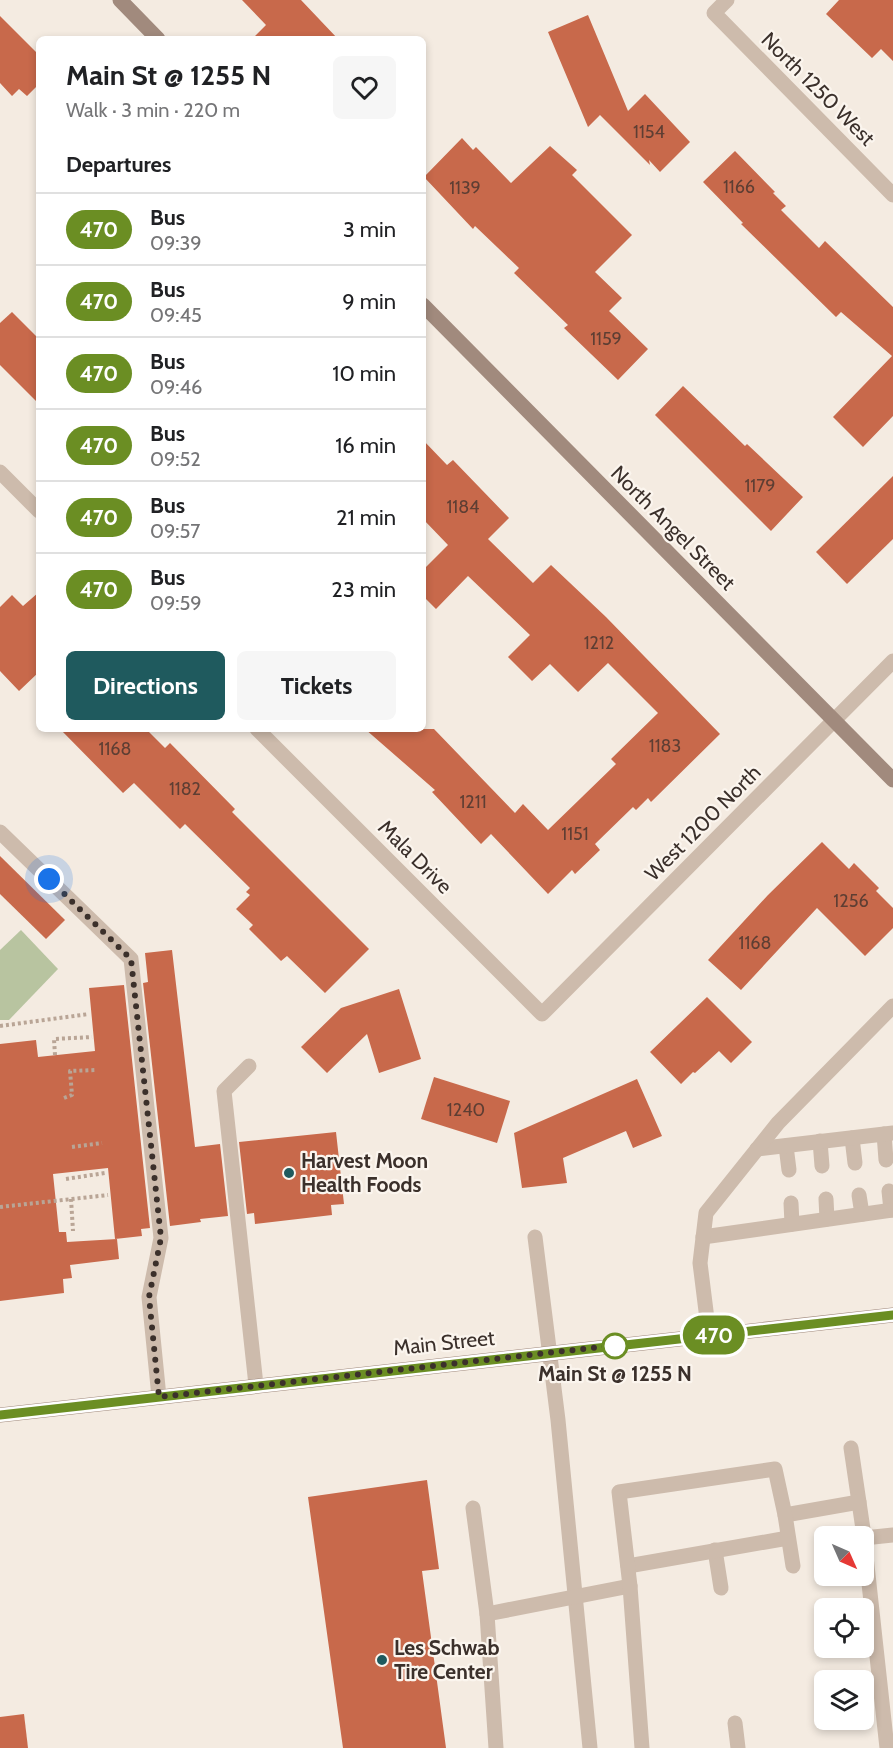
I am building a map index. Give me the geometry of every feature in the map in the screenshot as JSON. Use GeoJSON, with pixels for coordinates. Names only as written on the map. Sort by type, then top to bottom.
{"type":"FeatureCollection","features":[{"type":"Feature","properties":{"kind":"main road"},"geometry":{"type":"LineString","coordinates":[[120,0],[155,36]]}},
{"type":"Feature","properties":{"kind":"main road","name":"North Angel Street"},"geometry":{"type":"LineString","coordinates":[[426,308],[893,780]]}},
{"type":"Feature","properties":{"kind":"main road","name":"Main Street"},"geometry":{"type":"LineString","coordinates":[[0,1415],[893,1315]]}},
{"type":"Feature","properties":{"kind":"street","name":"North 1250 West"},"geometry":{"type":"LineString","coordinates":[[727,0],[714,13],[893,195]]}},
{"type":"Feature","properties":{"kind":"street"},"geometry":{"type":"LineString","coordinates":[[0,472],[36,508]]}},
{"type":"Feature","properties":{"kind":"street","name":"West 1200 North"},"geometry":{"type":"LineString","coordinates":[[542,1014],[893,662]]}},
{"type":"Feature","properties":{"kind":"street","name":"Mala Drive"},"geometry":{"type":"LineString","coordinates":[[260,732],[542,1014]]}},
{"type":"Feature","properties":{"kind":"street"},"geometry":{"type":"LineString","coordinates":[[0,832],[131,959],[161,1238],[149,1297],[159,1397]]}},
{"type":"Feature","properties":{"kind":"street"},"geometry":{"type":"LineString","coordinates":[[709,1335],[700,1263],[706,1213],[778,1123],[893,1006]]}},
{"type":"Feature","properties":{"kind":"street"},"geometry":{"type":"LineString","coordinates":[[249,1066],[224,1091],[256,1385]]}},
{"type":"Feature","properties":{"kind":"street"},"geometry":{"type":"LineString","coordinates":[[757,1149],[888,1133],[886,1160]]}},
{"type":"Feature","properties":{"kind":"street"},"geometry":{"type":"LineString","coordinates":[[852,1138],[855,1163]]}},
{"type":"Feature","properties":{"kind":"street"},"geometry":{"type":"LineString","coordinates":[[820,1141],[822,1166]]}},
{"type":"Feature","properties":{"kind":"street"},"geometry":{"type":"LineString","coordinates":[[786,1146],[789,1170]]}},
{"type":"Feature","properties":{"kind":"street"},"geometry":{"type":"LineString","coordinates":[[703,1237],[892,1210],[889,1191]]}},
{"type":"Feature","properties":{"kind":"street"},"geometry":{"type":"LineString","coordinates":[[859,1195],[862,1214]]}},
{"type":"Feature","properties":{"kind":"street"},"geometry":{"type":"LineString","coordinates":[[825,1199],[827,1219]]}},
{"type":"Feature","properties":{"kind":"street"},"geometry":{"type":"LineString","coordinates":[[791,1203],[792,1224]]}},
{"type":"Feature","properties":{"kind":"street"},"geometry":{"type":"LineString","coordinates":[[535,1237],[576,1596],[590,1748]]}},
{"type":"Feature","properties":{"kind":"street"},"geometry":{"type":"LineString","coordinates":[[851,1448],[862,1526]]}},
{"type":"Feature","properties":{"kind":"street"},"geometry":{"type":"LineString","coordinates":[[642,1748],[630,1586],[619,1492],[774,1469],[785,1515],[793,1566]]}},
{"type":"Feature","properties":{"kind":"street"},"geometry":{"type":"LineString","coordinates":[[785,1515],[859,1503]]}},
{"type":"Feature","properties":{"kind":"street"},"geometry":{"type":"LineString","coordinates":[[473,1508],[487,1614],[496,1748]]}},
{"type":"Feature","properties":{"kind":"street"},"geometry":{"type":"LineString","coordinates":[[874,1536],[893,1535]]}},
{"type":"Feature","properties":{"kind":"street"},"geometry":{"type":"LineString","coordinates":[[628,1566],[788,1538]]}},
{"type":"Feature","properties":{"kind":"street"},"geometry":{"type":"LineString","coordinates":[[715,1550],[721,1588]]}},
{"type":"Feature","properties":{"kind":"street"},"geometry":{"type":"LineString","coordinates":[[487,1614],[630,1586]]}},
{"type":"Feature","properties":{"kind":"street"},"geometry":{"type":"LineString","coordinates":[[871,1586],[889,1721],[887,1748]]}},
{"type":"Feature","properties":{"kind":"street"},"geometry":{"type":"LineString","coordinates":[[735,1723],[738,1748]]}},
{"type":"Feature","properties":{"kind":"path"},"geometry":{"type":"LineString","coordinates":[[0,1026],[89,1014]]}},
{"type":"Feature","properties":{"kind":"path"},"geometry":{"type":"LineString","coordinates":[[55,1055],[54,1039],[92,1036]]}},
{"type":"Feature","properties":{"kind":"path"},"geometry":{"type":"LineString","coordinates":[[64,1098],[72,1095],[70,1071],[95,1070]]}},
{"type":"Feature","properties":{"kind":"path"},"geometry":{"type":"LineString","coordinates":[[72,1147],[102,1143]]}},
{"type":"Feature","properties":{"kind":"path"},"geometry":{"type":"LineString","coordinates":[[66,1179],[105,1173]]}},
{"type":"Feature","properties":{"kind":"path"},"geometry":{"type":"LineString","coordinates":[[0,1207],[108,1195]]}},
{"type":"Feature","properties":{"kind":"path"},"geometry":{"type":"LineString","coordinates":[[71,1199],[73,1231]]}},
{"type":"Feature","properties":{"kind":"green space"},"geometry":{"type":"Polygon","coordinates":[[[21,930],[58,969],[9,1020],[0,1020],[0,950],[21,930]]]}},
{"type":"Feature","properties":{"kind":"building"},"geometry":{"type":"Polygon","coordinates":[[[242,0],[301,0],[335,36],[255,36],[266,25],[242,0]]]}},
{"type":"Feature","properties":{"kind":"building"},"geometry":{"type":"Polygon","coordinates":[[[839,0],[893,0],[893,61],[881,49],[872,58],[826,14],[839,0]]]}},
{"type":"Feature","properties":{"kind":"building"},"geometry":{"type":"Polygon","coordinates":[[[588,15],[628,111],[645,94],[690,142],[660,172],[649,160],[650,165],[600,115],[588,127],[548,32],[588,15]]]}},
{"type":"Feature","properties":{"kind":"building"},"geometry":{"type":"Polygon","coordinates":[[[0,16],[36,52],[36,87],[27,96],[19,89],[12,96],[0,83],[0,16]]]}},
{"type":"Feature","properties":{"kind":"building"},"geometry":{"type":"Polygon","coordinates":[[[462,138],[473,150],[476,147],[511,183],[550,146],[577,170],[572,175],[632,235],[595,272],[622,298],[609,311],[648,349],[618,380],[564,328],[568,325],[514,273],[519,268],[475,226],[473,229],[426,179],[426,175],[462,138]]]}},
{"type":"Feature","properties":{"kind":"building"},"geometry":{"type":"Polygon","coordinates":[[[735,151],[786,206],[781,210],[819,248],[825,241],[893,307],[893,416],[863,447],[833,417],[892,356],[841,312],[836,317],[741,224],[743,223],[703,182],[735,151]]]}},
{"type":"Feature","properties":{"kind":"building"},"geometry":{"type":"Polygon","coordinates":[[[12,312],[36,336],[36,401],[0,365],[0,323],[12,312]]]}},
{"type":"Feature","properties":{"kind":"building"},"geometry":{"type":"Polygon","coordinates":[[[683,386],[745,446],[747,444],[803,497],[771,531],[655,415],[683,386]]]}},
{"type":"Feature","properties":{"kind":"building"},"geometry":{"type":"Polygon","coordinates":[[[426,443],[447,465],[453,460],[509,518],[488,539],[533,583],[551,565],[606,617],[720,734],[651,802],[648,798],[636,810],[633,807],[595,844],[600,850],[575,874],[572,870],[548,894],[491,834],[481,844],[432,792],[435,790],[368,732],[426,732],[426,729],[434,729],[515,813],[523,804],[548,830],[616,764],[611,759],[658,713],[608,663],[578,692],[550,664],[532,681],[508,657],[530,635],[468,576],[436,609],[426,599],[426,567],[448,545],[426,522],[426,443]]]}},
{"type":"Feature","properties":{"kind":"building"},"geometry":{"type":"Polygon","coordinates":[[[893,476],[893,539],[847,584],[816,552],[893,476]]]}},
{"type":"Feature","properties":{"kind":"building"},"geometry":{"type":"Polygon","coordinates":[[[12,595],[23,606],[36,595],[36,675],[19,691],[0,671],[0,607],[12,595]]]}},
{"type":"Feature","properties":{"kind":"building"},"geometry":{"type":"Polygon","coordinates":[[[63,732],[149,732],[165,748],[170,743],[235,809],[232,812],[369,949],[325,993],[287,956],[281,961],[249,929],[253,925],[236,909],[250,895],[246,892],[250,888],[185,824],[180,829],[134,783],[123,793],[63,732]]]}},
{"type":"Feature","properties":{"kind":"building"},"geometry":{"type":"Polygon","coordinates":[[[822,842],[849,869],[854,863],[879,888],[876,891],[893,908],[893,928],[865,956],[817,908],[741,990],[708,960],[768,895],[822,842]]]}},
{"type":"Feature","properties":{"kind":"building"},"geometry":{"type":"Polygon","coordinates":[[[0,856],[65,920],[46,939],[0,894],[0,856]]]}},
{"type":"Feature","properties":{"kind":"building"},"geometry":{"type":"Polygon","coordinates":[[[172,950],[195,1147],[220,1144],[228,1216],[200,1219],[201,1222],[170,1226],[143,983],[148,982],[145,953],[172,950]]]}},
{"type":"Feature","properties":{"kind":"building"},"geometry":{"type":"Polygon","coordinates":[[[124,985],[150,1228],[141,1229],[142,1236],[115,1239],[108,1168],[53,1174],[59,1232],[66,1232],[67,1242],[117,1239],[119,1259],[70,1265],[72,1278],[63,1279],[64,1293],[0,1301],[0,1044],[36,1040],[38,1057],[95,1051],[89,988],[124,985]]]}},
{"type":"Feature","properties":{"kind":"building"},"geometry":{"type":"Polygon","coordinates":[[[399,989],[421,1059],[379,1073],[367,1034],[327,1073],[301,1047],[341,1008],[399,989]]]}},
{"type":"Feature","properties":{"kind":"building"},"geometry":{"type":"Polygon","coordinates":[[[707,997],[752,1042],[731,1063],[719,1051],[681,1084],[650,1052],[707,997]]]}},
{"type":"Feature","properties":{"kind":"building"},"geometry":{"type":"Polygon","coordinates":[[[434,1077],[510,1101],[497,1143],[421,1119],[434,1077]]]}},
{"type":"Feature","properties":{"kind":"building"},"geometry":{"type":"Polygon","coordinates":[[[637,1079],[662,1136],[633,1148],[626,1131],[563,1158],[567,1183],[522,1188],[514,1133],[637,1079]]]}},
{"type":"Feature","properties":{"kind":"building","name":"Harvest Moon Health Foods"},"geometry":{"type":"Polygon","coordinates":[[[336,1132],[344,1204],[331,1205],[332,1215],[255,1224],[254,1213],[247,1214],[239,1142],[336,1132]]]}},
{"type":"Feature","properties":{"kind":"building","name":"Les Schwab Tire Center"},"geometry":{"type":"Polygon","coordinates":[[[427,1480],[439,1569],[422,1571],[446,1748],[343,1748],[308,1497],[427,1480]]]}},
{"type":"Feature","properties":{"kind":"building"},"geometry":{"type":"Polygon","coordinates":[[[24,1714],[28,1748],[0,1748],[0,1717],[24,1714]]]}},
{"type":"Feature","properties":{"kind":"bus line","name":"470"},"geometry":{"type":"LineString","coordinates":[[0,1415],[893,1315]]}},
{"type":"Feature","properties":{"kind":"place","name":"Harvest Moon Health Foods"},"geometry":{"type":"Point","coordinates":[289,1173]}},
{"type":"Feature","properties":{"kind":"place","name":"Main St @ 1255 N"},"geometry":{"type":"Point","coordinates":[615,1346]}},
{"type":"Feature","properties":{"kind":"place","name":"Les Schwab Tire Center"},"geometry":{"type":"Point","coordinates":[382,1660]}},
{"type":"Feature","properties":{"kind":"route"},"geometry":{"type":"LineString","coordinates":[[49,879],[131,959],[161,1238],[149,1297],[159,1397],[618,1345],[615,1346]]}}]}
